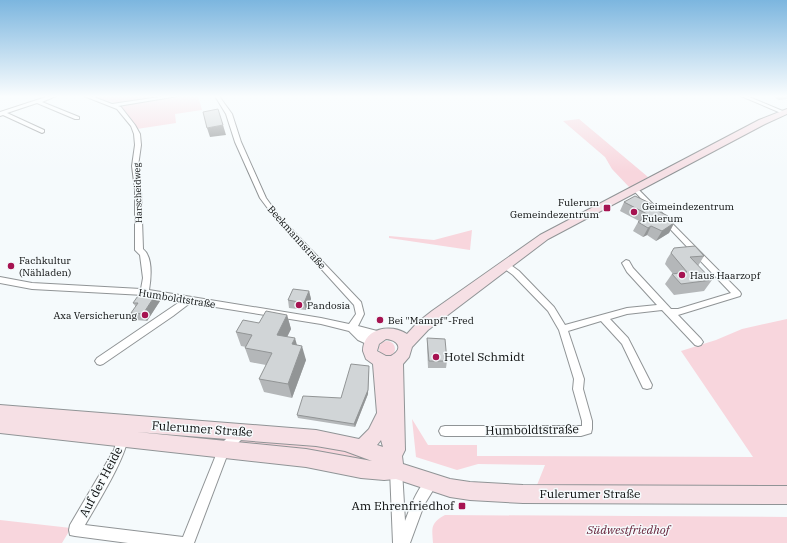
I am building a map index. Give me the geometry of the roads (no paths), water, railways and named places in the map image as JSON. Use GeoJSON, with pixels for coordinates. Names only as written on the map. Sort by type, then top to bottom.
{"type":"FeatureCollection","features":[{"type":"Feature","properties":{"kind":"street"},"geometry":{"type":"LineString","coordinates":[[19,121],[42,131]]}},
{"type":"Feature","properties":{"kind":"street","name":"Harscheidweg"},"geometry":{"type":"LineString","coordinates":[[131,121],[138,137],[135,166],[138,190],[140,250],[144,254],[147,278],[144,292]]}},
{"type":"Feature","properties":{"kind":"street","name":"Beekmannstraße"},"geometry":{"type":"LineString","coordinates":[[231,121],[238,142],[263,198],[277,217],[358,304],[360,314],[352,328]]}},
{"type":"Feature","properties":{"kind":"street"},"geometry":{"type":"LineString","coordinates":[[402,339],[423,326],[544,237],[767,121]]}},
{"type":"Feature","properties":{"kind":"street"},"geometry":{"type":"LineString","coordinates":[[563,329],[627,311],[666,310],[678,312],[737,294],[636,190]]}},
{"type":"Feature","properties":{"kind":"street"},"geometry":{"type":"LineString","coordinates":[[626,262],[630,270],[666,310],[698,342]]}},
{"type":"Feature","properties":{"kind":"street","name":"Humboldtstraße"},"geometry":{"type":"LineString","coordinates":[[445,431],[581,431],[587,428],[587,421],[578,389],[579,379],[563,329],[551,309],[516,273],[505,265]]}},
{"type":"Feature","properties":{"kind":"street","name":"Humboldtstraße"},"geometry":{"type":"LineString","coordinates":[[0,280],[32,286],[144,292],[315,320],[352,328],[361,337],[375,339]]}},
{"type":"Feature","properties":{"kind":"street"},"geometry":{"type":"LineString","coordinates":[[100,361],[170,314],[188,300]]}},
{"type":"Feature","properties":{"kind":"street"},"geometry":{"type":"LineString","coordinates":[[603,317],[625,341],[647,385]]}},
{"type":"Feature","properties":{"kind":"street"},"geometry":{"type":"LineString","coordinates":[[391,333],[402,339],[406,351],[402,357],[396,361],[388,363],[380,361],[373,356],[370,350],[375,339],[391,333]]}},
{"type":"Feature","properties":{"kind":"street"},"geometry":{"type":"LineString","coordinates":[[380,361],[388,436],[396,470]]}},
{"type":"Feature","properties":{"kind":"street"},"geometry":{"type":"LineString","coordinates":[[396,361],[396,470],[400,543]]}},
{"type":"Feature","properties":{"kind":"street","name":"Fulerumer Straße"},"geometry":{"type":"LineString","coordinates":[[0,412],[123,431],[224,449],[306,458],[361,469],[384,471],[396,470]]}},
{"type":"Feature","properties":{"kind":"street"},"geometry":{"type":"LineString","coordinates":[[362,448],[375,435],[386,412]]}},
{"type":"Feature","properties":{"kind":"street","name":"Fulerumer Straße"},"geometry":{"type":"LineString","coordinates":[[0,425],[123,431],[241,432],[316,438],[345,443],[362,448],[376,453],[396,470],[432,482],[470,491],[523,494],[787,495]]}},
{"type":"Feature","properties":{"kind":"street","name":"Auf der Heide"},"geometry":{"type":"LineString","coordinates":[[123,431],[118,452],[75,530],[181,543]]}},
{"type":"Feature","properties":{"kind":"street"},"geometry":{"type":"LineString","coordinates":[[187,543],[224,449],[241,432]]}},
{"type":"Feature","properties":{"kind":"street"},"geometry":{"type":"LineString","coordinates":[[403,543],[419,502],[432,482]]}},
{"type":"Feature","properties":{"kind":"place","name":"Fulerum Gemeindezentrum"},"geometry":{"type":"Point","coordinates":[607,208]}},
{"type":"Feature","properties":{"kind":"place","name":"Geimeindezentrum Fulerum"},"geometry":{"type":"Point","coordinates":[634,212]}},
{"type":"Feature","properties":{"kind":"place","name":"Fachkultur (Nähladen)"},"geometry":{"type":"Point","coordinates":[11,266]}},
{"type":"Feature","properties":{"kind":"place","name":"Haus Haarzopf"},"geometry":{"type":"Point","coordinates":[682,275]}},
{"type":"Feature","properties":{"kind":"place","name":"Pandosia"},"geometry":{"type":"Point","coordinates":[299,305]}},
{"type":"Feature","properties":{"kind":"place","name":"Axa Versicherung"},"geometry":{"type":"Point","coordinates":[145,315]}},
{"type":"Feature","properties":{"kind":"place","name":"Bei \"Mampf\"-Fred"},"geometry":{"type":"Point","coordinates":[380,320]}},
{"type":"Feature","properties":{"kind":"place","name":"Hotel Schmidt"},"geometry":{"type":"Point","coordinates":[436,357]}},
{"type":"Feature","properties":{"kind":"place","name":"Am Ehrenfriedhof"},"geometry":{"type":"Point","coordinates":[462,506]}},
{"type":"Feature","properties":{"kind":"park label","name":"Südwestfriedhof"},"geometry":{"type":"Point","coordinates":[628,530]}}]}
